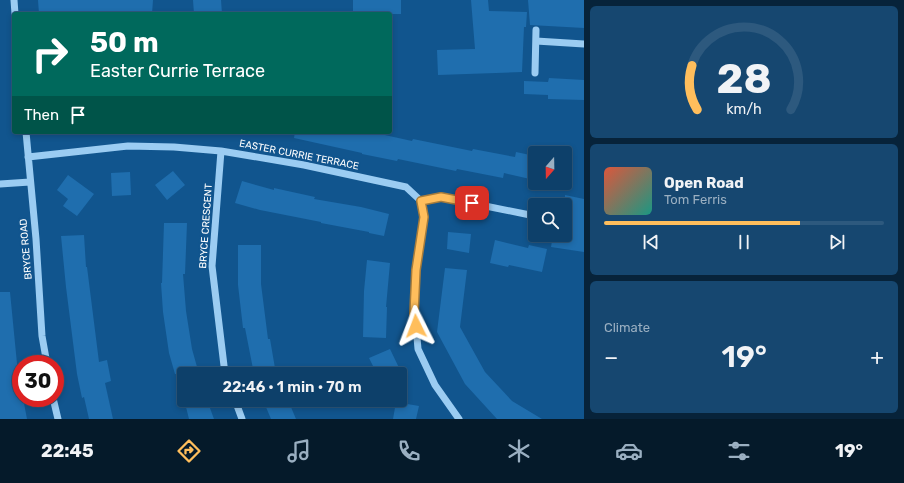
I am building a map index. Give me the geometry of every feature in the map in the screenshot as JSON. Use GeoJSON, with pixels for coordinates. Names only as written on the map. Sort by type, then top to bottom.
{"type":"FeatureCollection","features":[{"type":"Feature","properties":{"kind":"street"},"geometry":{"type":"LineString","coordinates":[[14,0],[15,12]]}},
{"type":"Feature","properties":{"kind":"street"},"geometry":{"type":"LineString","coordinates":[[535,73],[536,30]]}},
{"type":"Feature","properties":{"kind":"street"},"geometry":{"type":"LineString","coordinates":[[536,41],[584,44]]}},
{"type":"Feature","properties":{"kind":"street","name":"BRYCE ROAD"},"geometry":{"type":"LineString","coordinates":[[26,134],[36,239],[42,336],[45,355]]}},
{"type":"Feature","properties":{"kind":"street","name":"EASTER CURRIE TERRACE"},"geometry":{"type":"LineString","coordinates":[[28,157],[128,146],[174,147],[221,151],[304,165],[406,187],[421,201]]}},
{"type":"Feature","properties":{"kind":"street","name":"BRYCE CRESCENT"},"geometry":{"type":"LineString","coordinates":[[221,151],[212,266],[224,367]]}},
{"type":"Feature","properties":{"kind":"street"},"geometry":{"type":"LineString","coordinates":[[0,184],[30,182]]}},
{"type":"Feature","properties":{"kind":"street"},"geometry":{"type":"LineString","coordinates":[[459,419],[435,385],[418,349],[414,314],[416,270],[424,217],[421,201],[441,197],[528,215]]}},
{"type":"Feature","properties":{"kind":"street"},"geometry":{"type":"LineString","coordinates":[[55,407],[58,419]]}},
{"type":"Feature","properties":{"kind":"street"},"geometry":{"type":"LineString","coordinates":[[238,407],[242,419]]}},
{"type":"Feature","properties":{"kind":"building"},"geometry":{"type":"Polygon","coordinates":[[[38,0],[153,0],[152,12],[39,12],[38,0]]]}},
{"type":"Feature","properties":{"kind":"building"},"geometry":{"type":"Polygon","coordinates":[[[193,0],[221,0],[222,12],[194,12],[193,0]]]}},
{"type":"Feature","properties":{"kind":"building"},"geometry":{"type":"Polygon","coordinates":[[[353,0],[401,0],[401,14],[392,14],[392,12],[353,12],[353,0]]]}},
{"type":"Feature","properties":{"kind":"building"},"geometry":{"type":"Polygon","coordinates":[[[471,0],[488,0],[489,11],[527,12],[526,27],[524,27],[522,72],[438,75],[437,50],[475,49],[471,0]]]}},
{"type":"Feature","properties":{"kind":"building"},"geometry":{"type":"Polygon","coordinates":[[[528,0],[584,0],[584,28],[530,25],[528,0]]]}},
{"type":"Feature","properties":{"kind":"building"},"geometry":{"type":"Polygon","coordinates":[[[549,78],[584,80],[584,100],[548,99],[548,95],[524,94],[524,81],[548,82],[549,78]]]}},
{"type":"Feature","properties":{"kind":"building"},"geometry":{"type":"Polygon","coordinates":[[[295,134],[380,134],[412,141],[413,139],[472,151],[473,149],[515,157],[516,152],[528,155],[528,179],[504,173],[503,178],[457,169],[456,171],[398,159],[397,161],[294,138],[295,134]]]}},
{"type":"Feature","properties":{"kind":"building"},"geometry":{"type":"Polygon","coordinates":[[[173,171],[185,185],[167,200],[155,185],[173,171]]]}},
{"type":"Feature","properties":{"kind":"building"},"geometry":{"type":"Polygon","coordinates":[[[130,172],[131,195],[112,196],[111,173],[130,172]]]}},
{"type":"Feature","properties":{"kind":"building"},"geometry":{"type":"Polygon","coordinates":[[[68,175],[94,194],[77,216],[63,206],[68,199],[57,190],[68,175]]]}},
{"type":"Feature","properties":{"kind":"building"},"geometry":{"type":"Polygon","coordinates":[[[242,181],[274,190],[274,188],[315,197],[314,199],[361,207],[389,214],[384,236],[260,210],[235,203],[242,181]]]}},
{"type":"Feature","properties":{"kind":"building"},"geometry":{"type":"Polygon","coordinates":[[[565,195],[584,199],[584,252],[551,247],[552,242],[572,242],[572,198],[565,198],[565,195]]]}},
{"type":"Feature","properties":{"kind":"building"},"geometry":{"type":"Polygon","coordinates":[[[164,223],[187,223],[185,274],[183,274],[186,311],[192,349],[197,367],[177,367],[177,374],[175,374],[169,353],[163,312],[162,283],[164,223]]]}},
{"type":"Feature","properties":{"kind":"building"},"geometry":{"type":"Polygon","coordinates":[[[448,232],[471,234],[469,253],[447,249],[448,232]]]}},
{"type":"Feature","properties":{"kind":"building"},"geometry":{"type":"Polygon","coordinates":[[[84,235],[86,267],[99,362],[107,360],[111,381],[105,383],[113,419],[89,419],[84,397],[82,398],[77,374],[61,236],[84,235]]]}},
{"type":"Feature","properties":{"kind":"building"},"geometry":{"type":"Polygon","coordinates":[[[495,240],[528,248],[529,245],[547,249],[542,272],[509,265],[508,267],[490,263],[495,240]]]}},
{"type":"Feature","properties":{"kind":"building"},"geometry":{"type":"Polygon","coordinates":[[[238,245],[261,245],[261,284],[268,339],[270,339],[275,367],[253,367],[245,328],[243,328],[238,285],[238,245]]]}},
{"type":"Feature","properties":{"kind":"building"},"geometry":{"type":"Polygon","coordinates":[[[367,260],[390,263],[386,307],[386,338],[363,337],[364,291],[367,260]]]}},
{"type":"Feature","properties":{"kind":"building"},"geometry":{"type":"Polygon","coordinates":[[[445,268],[467,270],[460,327],[485,372],[512,401],[542,419],[497,419],[465,384],[437,332],[445,268]]]}},
{"type":"Feature","properties":{"kind":"building"},"geometry":{"type":"Polygon","coordinates":[[[0,292],[10,292],[16,355],[12,355],[12,407],[25,407],[27,419],[0,419],[0,292]]]}},
{"type":"Feature","properties":{"kind":"building"},"geometry":{"type":"Polygon","coordinates":[[[390,349],[399,367],[374,367],[369,358],[390,349]]]}},
{"type":"Feature","properties":{"kind":"building"},"geometry":{"type":"Polygon","coordinates":[[[407,404],[419,406],[416,419],[393,419],[395,407],[407,407],[407,404]]]}},
{"type":"Feature","properties":{"kind":"building"},"geometry":{"type":"Polygon","coordinates":[[[186,407],[210,407],[214,419],[189,419],[186,407]]]}},
{"type":"Feature","properties":{"kind":"building"},"geometry":{"type":"Polygon","coordinates":[[[266,407],[291,407],[296,419],[271,419],[266,407]]]}},
{"type":"Feature","properties":{"kind":"route"},"geometry":{"type":"LineString","coordinates":[[416,326],[414,314],[416,270],[424,217],[421,201],[441,197],[472,203]]}}]}
